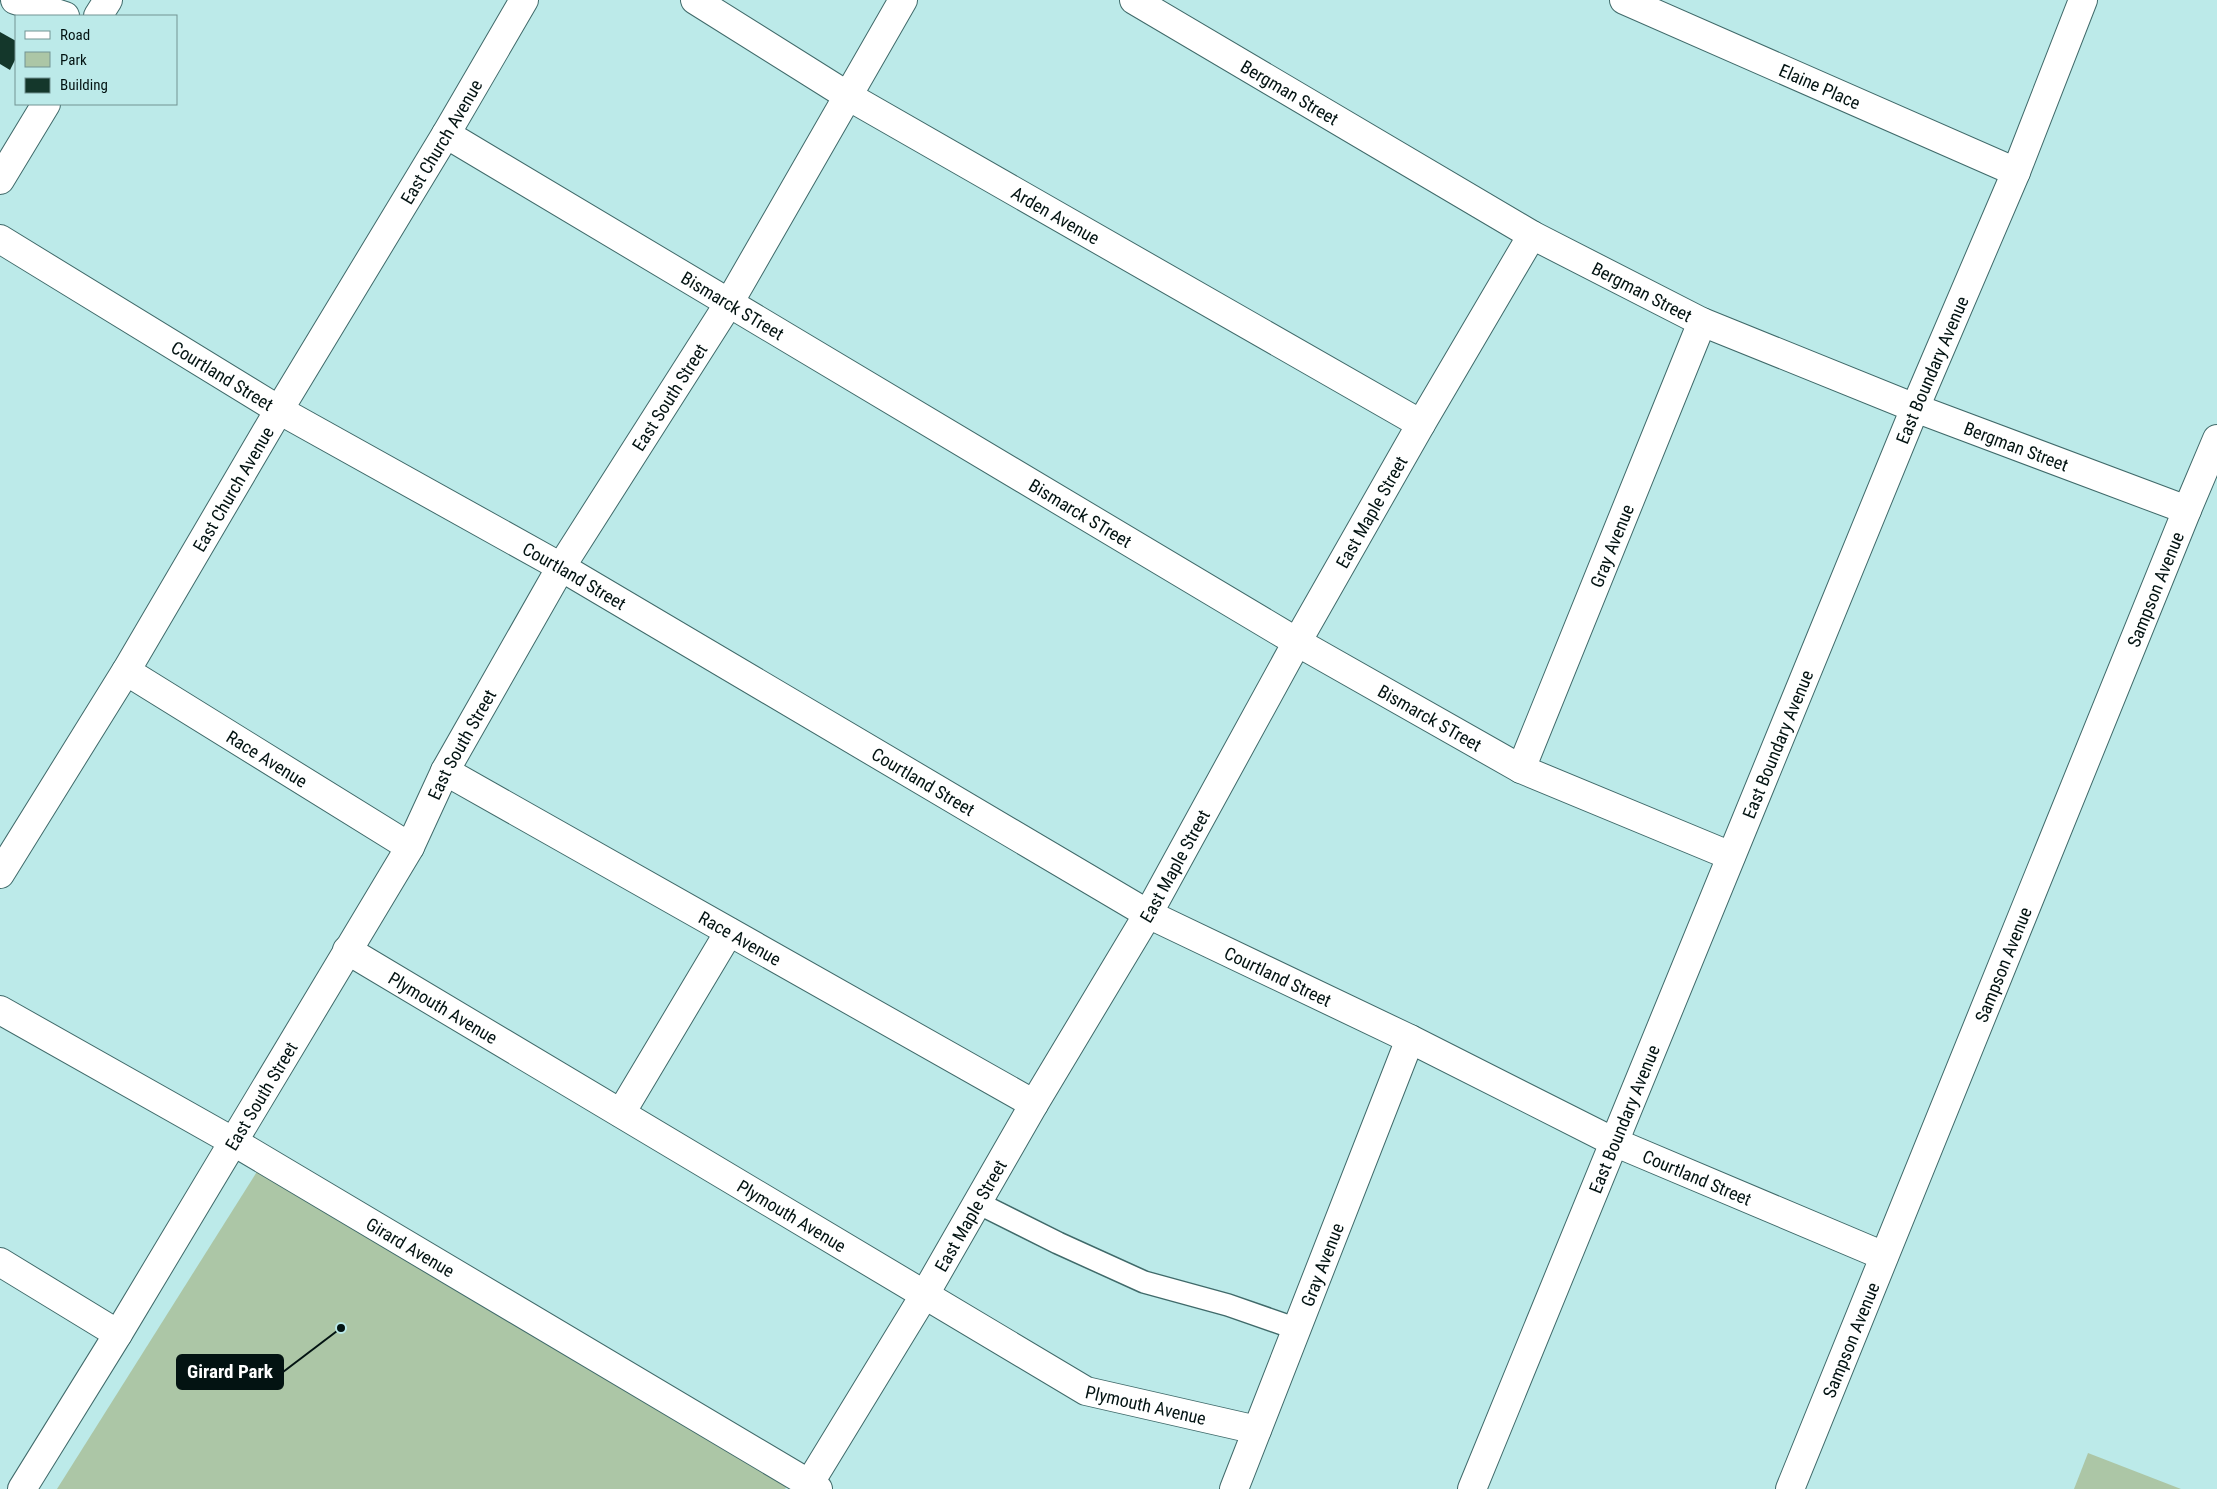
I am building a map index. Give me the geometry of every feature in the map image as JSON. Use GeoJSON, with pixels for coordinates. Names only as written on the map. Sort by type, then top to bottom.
{"type":"FeatureCollection","features":[{"type":"Feature","properties":{"kind":"street"},"geometry":{"type":"LineString","coordinates":[[15,0],[62,15]]}},
{"type":"Feature","properties":{"kind":"street"},"geometry":{"type":"LineString","coordinates":[[99,15],[108,0]]}},
{"type":"Feature","properties":{"kind":"street","name":"East Church Avenue"},"geometry":{"type":"LineString","coordinates":[[0,874],[126,670],[524,0]]}},
{"type":"Feature","properties":{"kind":"street","name":"Arden Avenue"},"geometry":{"type":"LineString","coordinates":[[695,0],[848,96],[1421,424]]}},
{"type":"Feature","properties":{"kind":"street","name":"East South Street"},"geometry":{"type":"LineString","coordinates":[[22,1489],[234,1142],[410,846],[445,771],[561,567],[729,304],[903,0]]}},
{"type":"Feature","properties":{"kind":"street","name":"Bergman Street"},"geometry":{"type":"LineString","coordinates":[[1134,0],[1532,235],[1702,322],[1915,408],[2187,510]]}},
{"type":"Feature","properties":{"kind":"street","name":"Elaine Place"},"geometry":{"type":"LineString","coordinates":[[1624,0],[2016,172]]}},
{"type":"Feature","properties":{"kind":"street","name":"East Boundary Avenue"},"geometry":{"type":"LineString","coordinates":[[1472,1489],[1915,408],[2016,172],[2083,0]]}},
{"type":"Feature","properties":{"kind":"street"},"geometry":{"type":"LineString","coordinates":[[0,180],[45,105]]}},
{"type":"Feature","properties":{"kind":"street","name":"Bismarck STreet"},"geometry":{"type":"LineString","coordinates":[[446,134],[1297,642],[1521,769],[1731,856]]}},
{"type":"Feature","properties":{"kind":"street","name":"East Maple Street"},"geometry":{"type":"LineString","coordinates":[[811,1487],[1034,1104],[1148,914],[1297,642],[1421,424],[1532,235]]}},
{"type":"Feature","properties":{"kind":"street","name":"Courtland Street"},"geometry":{"type":"LineString","coordinates":[[0,239],[279,410],[561,567],[1148,914],[1410,1039],[1614,1142],[1884,1256]]}},
{"type":"Feature","properties":{"kind":"street","name":"Gray Avenue"},"geometry":{"type":"LineString","coordinates":[[1521,769],[1702,322]]}},
{"type":"Feature","properties":{"kind":"street","name":"Sampson Avenue"},"geometry":{"type":"LineString","coordinates":[[1790,1489],[2217,439]]}},
{"type":"Feature","properties":{"kind":"street","name":"Race Avenue"},"geometry":{"type":"LineString","coordinates":[[126,670],[410,846]]}},
{"type":"Feature","properties":{"kind":"street","name":"Race Avenue"},"geometry":{"type":"LineString","coordinates":[[445,771],[1034,1104]]}},
{"type":"Feature","properties":{"kind":"street"},"geometry":{"type":"LineString","coordinates":[[621,1113],[729,932]]}},
{"type":"Feature","properties":{"kind":"street","name":"Plymouth Avenue"},"geometry":{"type":"LineString","coordinates":[[347,950],[1086,1391],[1257,1430]]}},
{"type":"Feature","properties":{"kind":"street","name":"Girard Avenue"},"geometry":{"type":"LineString","coordinates":[[0,1010],[234,1142],[811,1487]]}},
{"type":"Feature","properties":{"kind":"street","name":"Gray Avenue"},"geometry":{"type":"LineString","coordinates":[[1234,1489],[1410,1039]]}},
{"type":"Feature","properties":{"kind":"street"},"geometry":{"type":"LineString","coordinates":[[0,1262],[118,1334]]}},
{"type":"Feature","properties":{"kind":"lane"},"geometry":{"type":"LineString","coordinates":[[978,1202],[1058,1243],[1144,1282],[1228,1305],[1297,1329]]}},
{"type":"Feature","properties":{"kind":"green space"},"geometry":{"type":"Polygon","coordinates":[[[258,1170],[788,1485],[785,1489],[57,1489],[258,1170]]]}},
{"type":"Feature","properties":{"kind":"green space"},"geometry":{"type":"Polygon","coordinates":[[[2088,1453],[2181,1489],[2074,1489],[2088,1453]]]}},
{"type":"Feature","properties":{"kind":"building"},"geometry":{"type":"Polygon","coordinates":[[[0,32],[15,40],[15,60],[10,70],[0,64],[0,32]]]}},
{"type":"Feature","properties":{"kind":"place","name":"Girard Park"},"geometry":{"type":"Point","coordinates":[341,1328]}}]}
